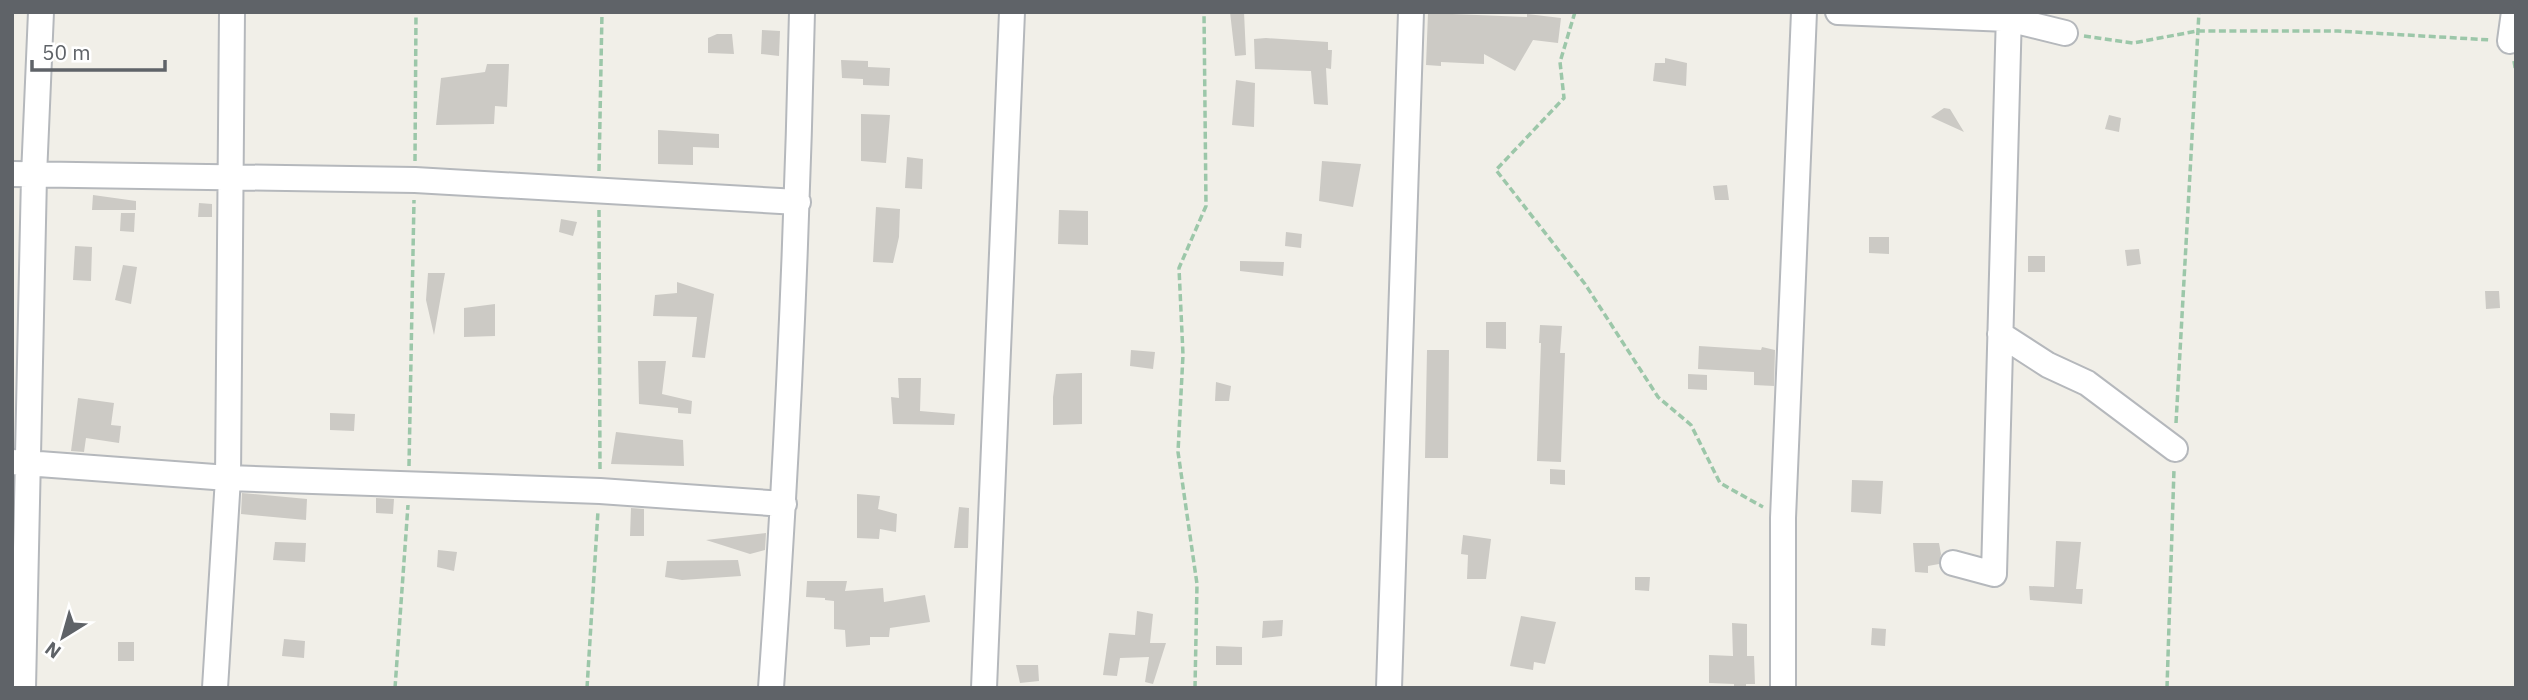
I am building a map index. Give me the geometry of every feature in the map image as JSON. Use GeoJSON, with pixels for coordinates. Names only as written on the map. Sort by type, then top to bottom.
{"type":"FeatureCollection","features":[{"type":"Feature","properties":{"kind":"street"},"geometry":{"type":"LineString","coordinates":[[23,688],[20,462],[23,175],[41,12]]}},
{"type":"Feature","properties":{"kind":"street"},"geometry":{"type":"LineString","coordinates":[[215,688],[228,478],[232,12]]}},
{"type":"Feature","properties":{"kind":"street"},"geometry":{"type":"LineString","coordinates":[[771,688],[784,504],[798,202],[802,12]]}},
{"type":"Feature","properties":{"kind":"street"},"geometry":{"type":"LineString","coordinates":[[984,688],[1012,12]]}},
{"type":"Feature","properties":{"kind":"street"},"geometry":{"type":"LineString","coordinates":[[1389,688],[1411,12]]}},
{"type":"Feature","properties":{"kind":"street"},"geometry":{"type":"LineString","coordinates":[[1783,688],[1783,518],[1804,12]]}},
{"type":"Feature","properties":{"kind":"street"},"geometry":{"type":"LineString","coordinates":[[1838,12],[2009,16],[2065,33]]}},
{"type":"Feature","properties":{"kind":"street"},"geometry":{"type":"LineString","coordinates":[[2510,41],[2514,12]]}},
{"type":"Feature","properties":{"kind":"street"},"geometry":{"type":"LineString","coordinates":[[1953,563],[1994,574],[2009,16]]}},
{"type":"Feature","properties":{"kind":"street"},"geometry":{"type":"LineString","coordinates":[[23,175],[415,180],[798,202]]}},
{"type":"Feature","properties":{"kind":"street"},"geometry":{"type":"LineString","coordinates":[[2000,334],[2048,365],[2087,383],[2175,449]]}},
{"type":"Feature","properties":{"kind":"street"},"geometry":{"type":"LineString","coordinates":[[20,462],[228,478],[600,491],[784,504]]}},
{"type":"Feature","properties":{"kind":"path"},"geometry":{"type":"LineString","coordinates":[[395,688],[409,485],[416,12]]}},
{"type":"Feature","properties":{"kind":"path"},"geometry":{"type":"LineString","coordinates":[[587,688],[600,491],[598,190],[602,12]]}},
{"type":"Feature","properties":{"kind":"path"},"geometry":{"type":"LineString","coordinates":[[1195,688],[1197,584],[1178,453],[1183,355],[1179,268],[1206,205],[1204,12]]}},
{"type":"Feature","properties":{"kind":"path"},"geometry":{"type":"LineString","coordinates":[[1575,12],[1560,62],[1564,98],[1496,170],[1585,284],[1658,397],[1690,425],[1720,483],[1783,518]]}},
{"type":"Feature","properties":{"kind":"path"},"geometry":{"type":"LineString","coordinates":[[2167,688],[2175,449],[2199,12]]}},
{"type":"Feature","properties":{"kind":"path"},"geometry":{"type":"LineString","coordinates":[[2065,33],[2133,43],[2197,32],[2338,31],[2510,41]]}},
{"type":"Feature","properties":{"kind":"building"},"geometry":{"type":"Polygon","coordinates":[[[1230,12],[1244,12],[1246,55],[1235,56],[1230,12]]]}},
{"type":"Feature","properties":{"kind":"building"},"geometry":{"type":"Polygon","coordinates":[[[1428,13],[1527,17],[1527,14],[1561,18],[1558,43],[1533,40],[1515,71],[1484,54],[1484,64],[1441,62],[1441,66],[1426,65],[1428,13]]]}},
{"type":"Feature","properties":{"kind":"building"},"geometry":{"type":"Polygon","coordinates":[[[762,30],[780,31],[779,56],[761,54],[762,30]]]}},
{"type":"Feature","properties":{"kind":"building"},"geometry":{"type":"Polygon","coordinates":[[[717,34],[732,34],[734,54],[708,53],[708,38],[717,34]]]}},
{"type":"Feature","properties":{"kind":"building"},"geometry":{"type":"Polygon","coordinates":[[[1254,39],[1328,42],[1328,50],[1332,50],[1331,69],[1326,68],[1328,105],[1314,104],[1311,71],[1255,69],[1254,39]]]}},
{"type":"Feature","properties":{"kind":"building"},"geometry":{"type":"Polygon","coordinates":[[[1665,58],[1687,63],[1686,86],[1653,81],[1655,63],[1665,63],[1665,58]]]}},
{"type":"Feature","properties":{"kind":"building"},"geometry":{"type":"Polygon","coordinates":[[[841,60],[868,61],[868,67],[890,68],[889,86],[863,85],[863,79],[842,78],[841,60]]]}},
{"type":"Feature","properties":{"kind":"building"},"geometry":{"type":"Polygon","coordinates":[[[487,64],[509,64],[507,107],[495,106],[494,124],[436,125],[441,78],[485,72],[487,64]]]}},
{"type":"Feature","properties":{"kind":"building"},"geometry":{"type":"Polygon","coordinates":[[[1236,80],[1255,83],[1254,127],[1232,125],[1236,80]]]}},
{"type":"Feature","properties":{"kind":"building"},"geometry":{"type":"Polygon","coordinates":[[[1944,108],[1950,109],[1964,132],[1931,117],[1944,108]]]}},
{"type":"Feature","properties":{"kind":"building"},"geometry":{"type":"Polygon","coordinates":[[[861,114],[890,115],[886,163],[861,161],[861,114]]]}},
{"type":"Feature","properties":{"kind":"building"},"geometry":{"type":"Polygon","coordinates":[[[2109,115],[2121,118],[2119,132],[2105,129],[2109,115]]]}},
{"type":"Feature","properties":{"kind":"building"},"geometry":{"type":"Polygon","coordinates":[[[658,130],[719,134],[719,148],[693,147],[693,165],[658,164],[658,130]]]}},
{"type":"Feature","properties":{"kind":"building"},"geometry":{"type":"Polygon","coordinates":[[[907,157],[923,159],[922,189],[905,188],[907,157]]]}},
{"type":"Feature","properties":{"kind":"building"},"geometry":{"type":"Polygon","coordinates":[[[1322,161],[1361,164],[1353,207],[1319,201],[1322,161]]]}},
{"type":"Feature","properties":{"kind":"building"},"geometry":{"type":"Polygon","coordinates":[[[1727,185],[1729,200],[1715,200],[1713,186],[1727,185]]]}},
{"type":"Feature","properties":{"kind":"building"},"geometry":{"type":"Polygon","coordinates":[[[93,195],[136,201],[136,210],[92,210],[93,195]]]}},
{"type":"Feature","properties":{"kind":"building"},"geometry":{"type":"Polygon","coordinates":[[[199,203],[212,204],[212,217],[198,217],[199,203]]]}},
{"type":"Feature","properties":{"kind":"building"},"geometry":{"type":"Polygon","coordinates":[[[876,207],[900,209],[899,237],[893,263],[873,262],[876,207]]]}},
{"type":"Feature","properties":{"kind":"building"},"geometry":{"type":"Polygon","coordinates":[[[1059,210],[1088,211],[1088,245],[1058,244],[1059,210]]]}},
{"type":"Feature","properties":{"kind":"building"},"geometry":{"type":"Polygon","coordinates":[[[121,213],[135,213],[134,232],[120,231],[121,213]]]}},
{"type":"Feature","properties":{"kind":"building"},"geometry":{"type":"Polygon","coordinates":[[[561,219],[577,222],[573,236],[559,232],[561,219]]]}},
{"type":"Feature","properties":{"kind":"building"},"geometry":{"type":"Polygon","coordinates":[[[1286,232],[1302,234],[1301,248],[1285,246],[1286,232]]]}},
{"type":"Feature","properties":{"kind":"building"},"geometry":{"type":"Polygon","coordinates":[[[1869,237],[1889,237],[1889,254],[1869,253],[1869,237]]]}},
{"type":"Feature","properties":{"kind":"building"},"geometry":{"type":"Polygon","coordinates":[[[75,246],[92,247],[91,281],[73,280],[75,246]]]}},
{"type":"Feature","properties":{"kind":"building"},"geometry":{"type":"Polygon","coordinates":[[[2139,249],[2141,264],[2127,266],[2125,250],[2139,249]]]}},
{"type":"Feature","properties":{"kind":"building"},"geometry":{"type":"Polygon","coordinates":[[[2028,256],[2045,256],[2045,272],[2028,272],[2028,256]]]}},
{"type":"Feature","properties":{"kind":"building"},"geometry":{"type":"Polygon","coordinates":[[[1240,261],[1284,262],[1283,276],[1240,271],[1240,261]]]}},
{"type":"Feature","properties":{"kind":"building"},"geometry":{"type":"Polygon","coordinates":[[[123,265],[137,267],[131,304],[115,300],[123,265]]]}},
{"type":"Feature","properties":{"kind":"building"},"geometry":{"type":"Polygon","coordinates":[[[428,273],[445,273],[434,335],[426,300],[428,273]]]}},
{"type":"Feature","properties":{"kind":"building"},"geometry":{"type":"Polygon","coordinates":[[[677,282],[714,294],[705,358],[692,357],[697,317],[653,316],[655,295],[677,293],[677,282]]]}},
{"type":"Feature","properties":{"kind":"building"},"geometry":{"type":"Polygon","coordinates":[[[2485,291],[2499,291],[2500,308],[2486,309],[2485,291]]]}},
{"type":"Feature","properties":{"kind":"building"},"geometry":{"type":"Polygon","coordinates":[[[495,304],[495,336],[464,337],[464,308],[495,304]]]}},
{"type":"Feature","properties":{"kind":"building"},"geometry":{"type":"Polygon","coordinates":[[[1486,322],[1506,322],[1506,349],[1486,348],[1486,322]]]}},
{"type":"Feature","properties":{"kind":"building"},"geometry":{"type":"Polygon","coordinates":[[[1540,325],[1562,326],[1560,353],[1565,353],[1561,462],[1537,461],[1540,325]]]}},
{"type":"Feature","properties":{"kind":"building"},"geometry":{"type":"Polygon","coordinates":[[[1699,346],[1761,350],[1762,347],[1775,350],[1774,386],[1754,385],[1754,372],[1698,369],[1699,346]]]}},
{"type":"Feature","properties":{"kind":"building"},"geometry":{"type":"Polygon","coordinates":[[[1131,350],[1155,352],[1153,369],[1130,366],[1131,350]]]}},
{"type":"Feature","properties":{"kind":"building"},"geometry":{"type":"Polygon","coordinates":[[[1427,350],[1449,350],[1448,458],[1425,458],[1427,350]]]}},
{"type":"Feature","properties":{"kind":"building"},"geometry":{"type":"Polygon","coordinates":[[[638,361],[666,361],[662,394],[692,401],[691,414],[678,413],[678,408],[639,404],[638,361]]]}},
{"type":"Feature","properties":{"kind":"building"},"geometry":{"type":"Polygon","coordinates":[[[1082,373],[1082,424],[1053,425],[1056,374],[1082,373]]]}},
{"type":"Feature","properties":{"kind":"building"},"geometry":{"type":"Polygon","coordinates":[[[1688,374],[1707,375],[1707,390],[1688,389],[1688,374]]]}},
{"type":"Feature","properties":{"kind":"building"},"geometry":{"type":"Polygon","coordinates":[[[898,378],[921,378],[920,411],[955,414],[954,425],[893,424],[891,397],[899,398],[898,378]]]}},
{"type":"Feature","properties":{"kind":"building"},"geometry":{"type":"Polygon","coordinates":[[[1216,382],[1231,386],[1229,401],[1215,401],[1216,382]]]}},
{"type":"Feature","properties":{"kind":"building"},"geometry":{"type":"Polygon","coordinates":[[[78,398],[114,403],[111,425],[121,426],[119,443],[86,438],[84,452],[71,451],[78,398]]]}},
{"type":"Feature","properties":{"kind":"building"},"geometry":{"type":"Polygon","coordinates":[[[330,413],[355,414],[354,431],[330,430],[330,413]]]}},
{"type":"Feature","properties":{"kind":"building"},"geometry":{"type":"Polygon","coordinates":[[[616,432],[683,440],[684,466],[611,464],[616,432]]]}},
{"type":"Feature","properties":{"kind":"building"},"geometry":{"type":"Polygon","coordinates":[[[1550,469],[1565,470],[1565,485],[1550,484],[1550,469]]]}},
{"type":"Feature","properties":{"kind":"building"},"geometry":{"type":"Polygon","coordinates":[[[1852,480],[1883,481],[1881,514],[1851,512],[1852,480]]]}},
{"type":"Feature","properties":{"kind":"building"},"geometry":{"type":"Polygon","coordinates":[[[242,493],[307,499],[306,520],[241,514],[242,493]]]}},
{"type":"Feature","properties":{"kind":"building"},"geometry":{"type":"Polygon","coordinates":[[[857,494],[880,496],[878,509],[897,514],[896,532],[880,529],[879,539],[857,538],[857,494]]]}},
{"type":"Feature","properties":{"kind":"building"},"geometry":{"type":"Polygon","coordinates":[[[376,498],[394,499],[393,514],[376,513],[376,498]]]}},
{"type":"Feature","properties":{"kind":"building"},"geometry":{"type":"Polygon","coordinates":[[[959,507],[969,508],[968,548],[954,548],[959,507]]]}},
{"type":"Feature","properties":{"kind":"building"},"geometry":{"type":"Polygon","coordinates":[[[631,508],[644,509],[644,536],[630,536],[631,508]]]}},
{"type":"Feature","properties":{"kind":"building"},"geometry":{"type":"Polygon","coordinates":[[[766,533],[765,550],[750,554],[706,540],[766,533]]]}},
{"type":"Feature","properties":{"kind":"building"},"geometry":{"type":"Polygon","coordinates":[[[1463,535],[1491,539],[1486,579],[1467,579],[1468,555],[1461,554],[1463,535]]]}},
{"type":"Feature","properties":{"kind":"building"},"geometry":{"type":"Polygon","coordinates":[[[2056,541],[2081,542],[2076,589],[2083,589],[2082,604],[2030,600],[2029,586],[2054,587],[2056,541]]]}},
{"type":"Feature","properties":{"kind":"building"},"geometry":{"type":"Polygon","coordinates":[[[275,542],[306,543],[305,562],[273,560],[275,542]]]}},
{"type":"Feature","properties":{"kind":"building"},"geometry":{"type":"Polygon","coordinates":[[[1913,543],[1939,543],[1939,564],[1928,566],[1928,573],[1915,572],[1913,543]]]}},
{"type":"Feature","properties":{"kind":"building"},"geometry":{"type":"Polygon","coordinates":[[[438,550],[457,552],[454,571],[437,567],[438,550]]]}},
{"type":"Feature","properties":{"kind":"building"},"geometry":{"type":"Polygon","coordinates":[[[738,560],[741,576],[682,580],[665,577],[667,561],[738,560]]]}},
{"type":"Feature","properties":{"kind":"building"},"geometry":{"type":"Polygon","coordinates":[[[1635,577],[1650,577],[1649,591],[1635,590],[1635,577]]]}},
{"type":"Feature","properties":{"kind":"building"},"geometry":{"type":"Polygon","coordinates":[[[807,581],[847,581],[845,591],[883,588],[884,602],[925,595],[930,622],[890,628],[889,637],[870,637],[870,645],[846,647],[845,630],[834,629],[834,601],[806,597],[807,581]]]}},
{"type":"Feature","properties":{"kind":"building"},"geometry":{"type":"Polygon","coordinates":[[[1137,611],[1153,614],[1150,643],[1166,643],[1153,684],[1145,682],[1149,657],[1120,658],[1117,676],[1103,675],[1109,633],[1135,635],[1137,611]]]}},
{"type":"Feature","properties":{"kind":"building"},"geometry":{"type":"Polygon","coordinates":[[[1521,616],[1556,622],[1545,664],[1534,662],[1533,670],[1510,666],[1521,616]]]}},
{"type":"Feature","properties":{"kind":"building"},"geometry":{"type":"Polygon","coordinates":[[[1283,620],[1282,636],[1262,638],[1263,621],[1283,620]]]}},
{"type":"Feature","properties":{"kind":"building"},"geometry":{"type":"Polygon","coordinates":[[[1732,623],[1747,624],[1747,656],[1754,656],[1755,684],[1746,684],[1746,688],[1734,688],[1734,684],[1709,683],[1709,655],[1733,656],[1732,623]]]}},
{"type":"Feature","properties":{"kind":"building"},"geometry":{"type":"Polygon","coordinates":[[[1872,628],[1886,629],[1885,646],[1871,645],[1872,628]]]}},
{"type":"Feature","properties":{"kind":"building"},"geometry":{"type":"Polygon","coordinates":[[[284,639],[305,641],[304,658],[282,656],[284,639]]]}},
{"type":"Feature","properties":{"kind":"building"},"geometry":{"type":"Polygon","coordinates":[[[118,642],[134,642],[134,661],[118,661],[118,642]]]}},
{"type":"Feature","properties":{"kind":"building"},"geometry":{"type":"Polygon","coordinates":[[[1216,646],[1242,647],[1242,665],[1216,665],[1216,646]]]}},
{"type":"Feature","properties":{"kind":"building"},"geometry":{"type":"Polygon","coordinates":[[[1016,665],[1038,665],[1039,681],[1020,683],[1016,665]]]}}]}
